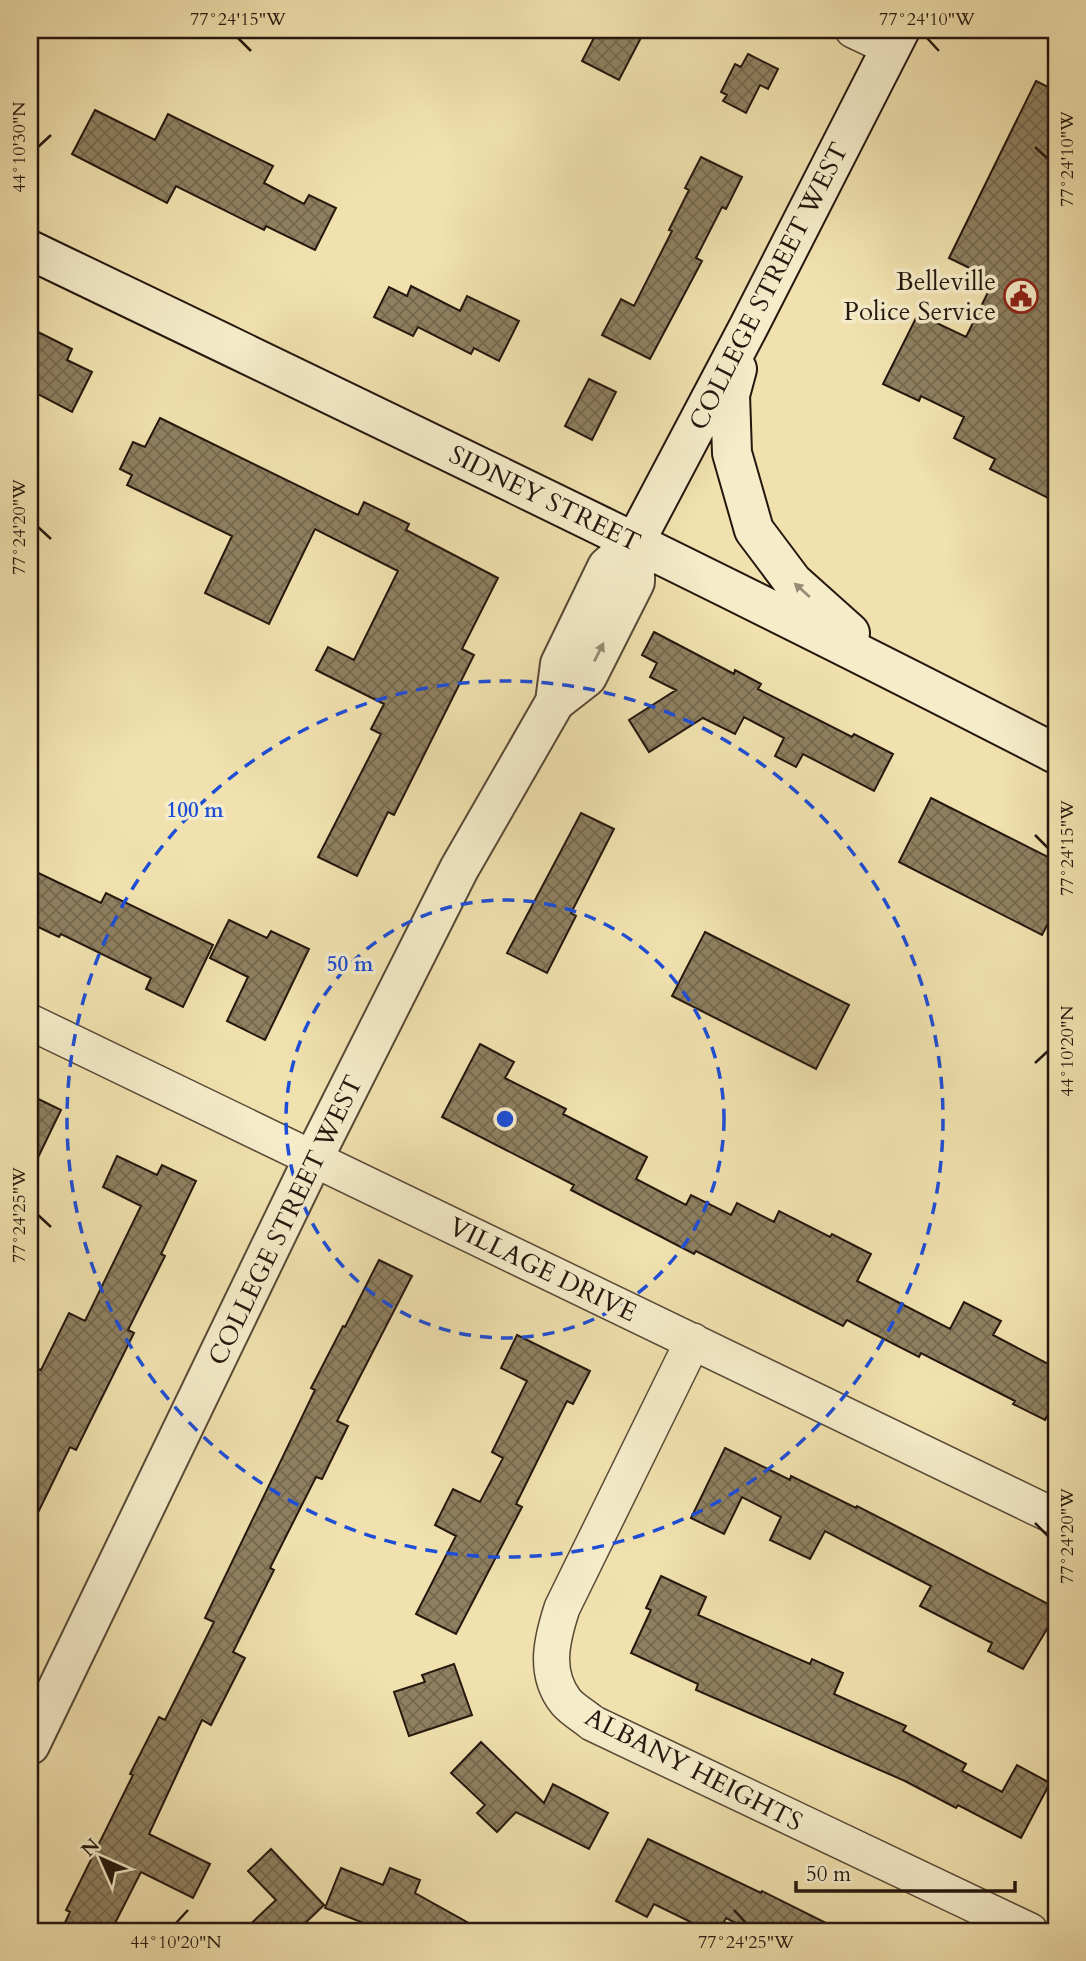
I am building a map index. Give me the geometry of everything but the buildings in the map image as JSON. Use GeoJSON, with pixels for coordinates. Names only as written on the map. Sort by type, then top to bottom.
{"type":"FeatureCollection","features":[{"type":"Feature","properties":{"kind":"main road","name":"COLLEGE STREET WEST"},"geometry":{"type":"LineString","coordinates":[[30,1745],[313,1159],[460,869],[555,702],[560,664],[607,567],[635,542],[895,39]]}},
{"type":"Feature","properties":{"kind":"main road","name":"SIDNEY STREET"},"geometry":{"type":"LineString","coordinates":[[30,250],[635,542],[890,668],[1056,754]]}},
{"type":"Feature","properties":{"kind":"main road"},"geometry":{"type":"LineString","coordinates":[[749,326],[730,396],[732,453],[754,530],[793,582],[890,668]]}},
{"type":"Feature","properties":{"kind":"street"},"geometry":{"type":"LineString","coordinates":[[853,30],[895,39]]}},
{"type":"Feature","properties":{"kind":"street","name":"VILLAGE DRIVE"},"geometry":{"type":"LineString","coordinates":[[30,1022],[1056,1517]]}},
{"type":"Feature","properties":{"kind":"street","name":"ALBANY HEIGHTS"},"geometry":{"type":"LineString","coordinates":[[693,1342],[562,1608],[551,1642],[552,1674],[566,1702],[592,1723],[1030,1931]]}},
{"type":"Feature","properties":{"kind":"place","name":"Belleville Police Service"},"geometry":{"type":"Point","coordinates":[1021,296]}}]}
